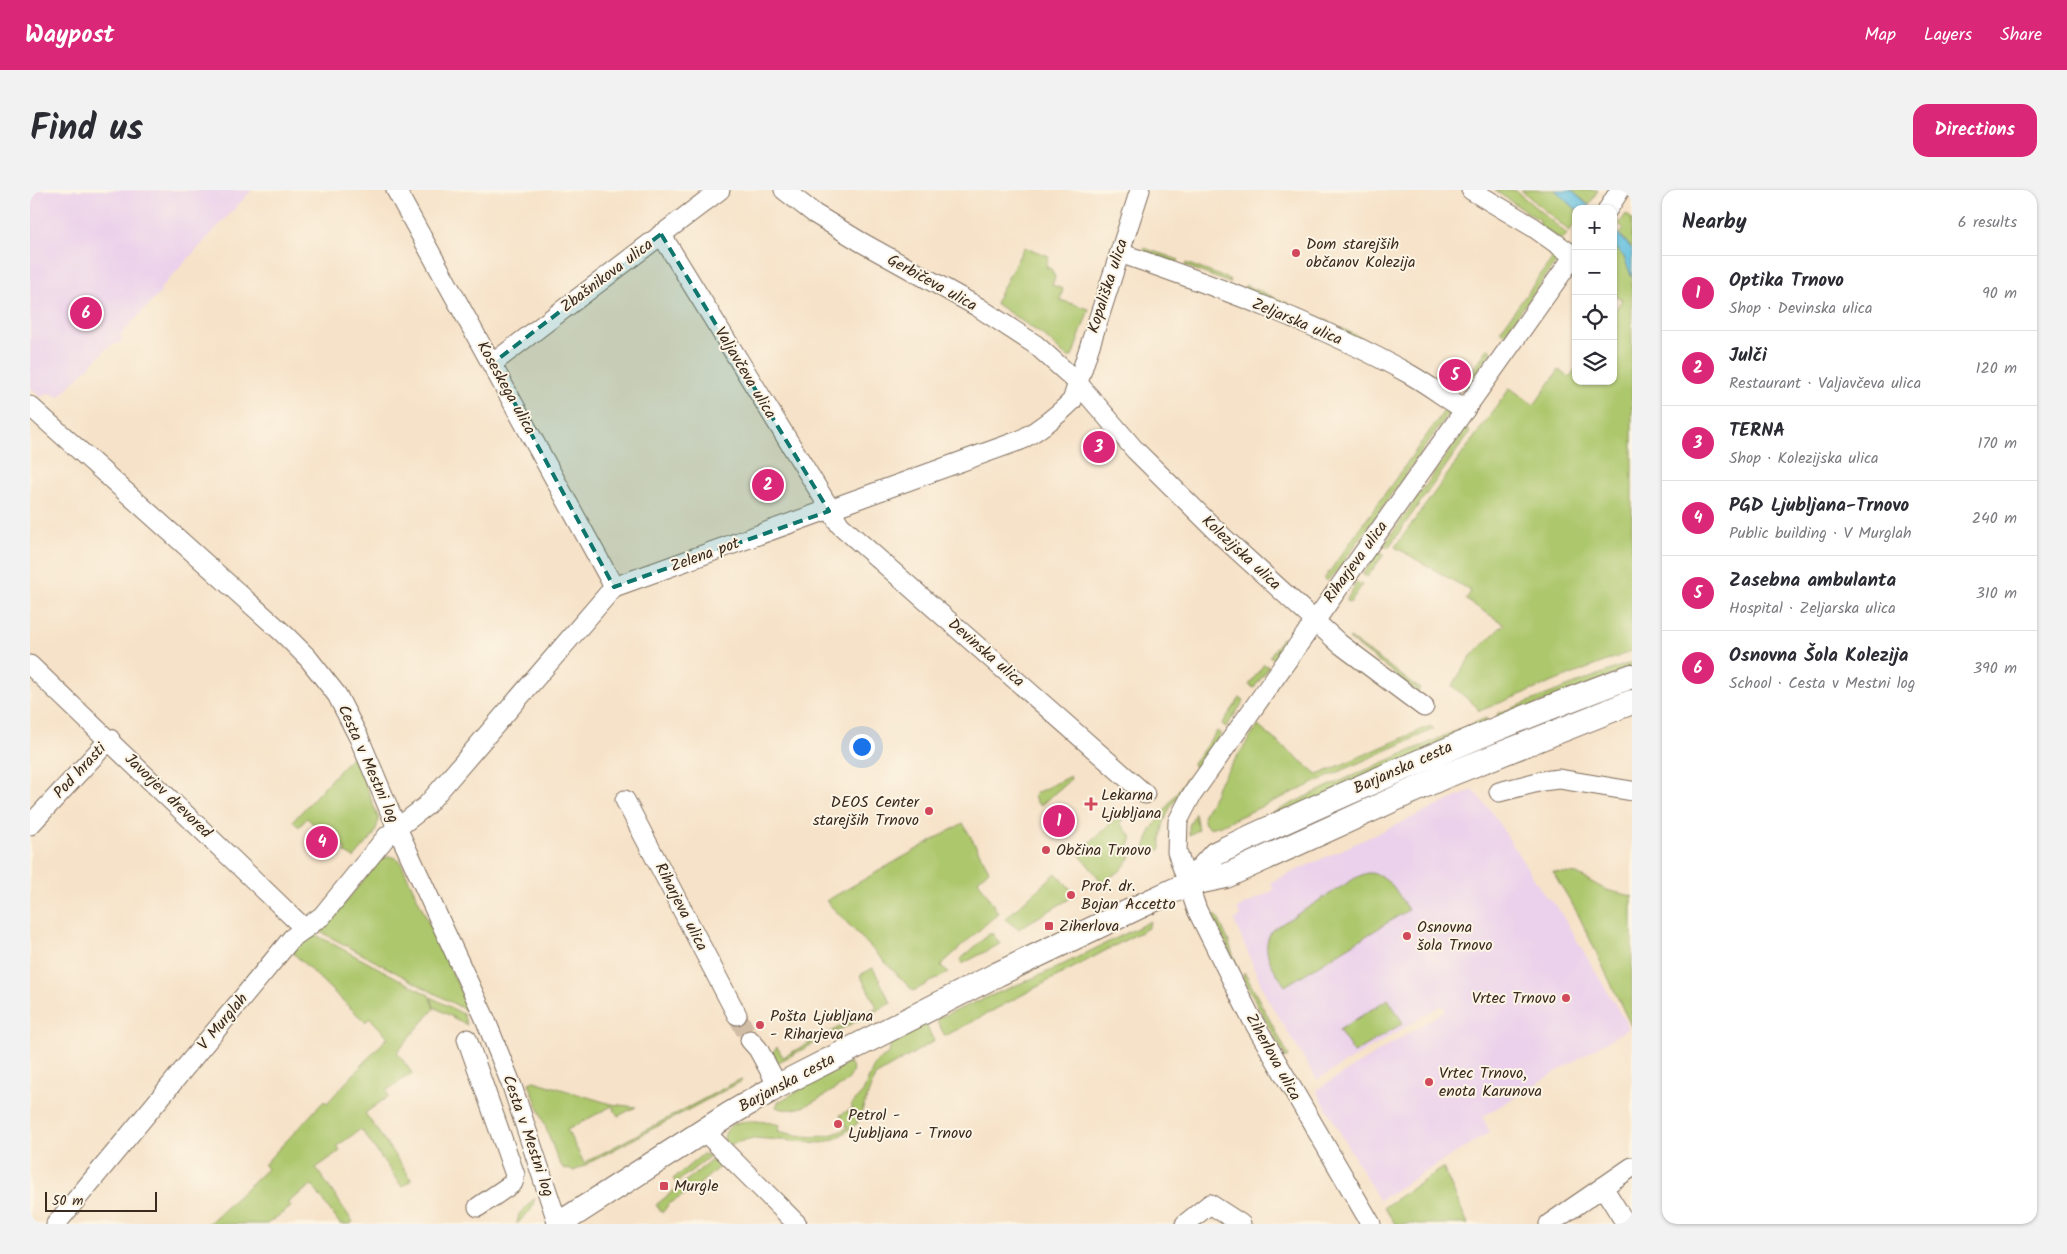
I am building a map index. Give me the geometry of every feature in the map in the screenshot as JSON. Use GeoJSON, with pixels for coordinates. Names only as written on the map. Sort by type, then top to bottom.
{"type":"FeatureCollection","features":[{"type":"Feature","properties":{"kind":"main road","name":"Barjanska cesta"},"geometry":{"type":"LineString","coordinates":[[1188,884],[1215,854],[1227,848],[1364,785],[1496,728],[1632,676]]}},
{"type":"Feature","properties":{"kind":"main road","name":"Barjanska cesta"},"geometry":{"type":"LineString","coordinates":[[559,1224],[778,1086],[998,974],[1188,884],[1226,876],[1443,777],[1632,702]]}},
{"type":"Feature","properties":{"kind":"street","name":"Koseskega ulica"},"geometry":{"type":"LineString","coordinates":[[396,190],[493,363],[614,587]]}},
{"type":"Feature","properties":{"kind":"street","name":"Zbašnikova ulica"},"geometry":{"type":"LineString","coordinates":[[493,363],[720,190]]}},
{"type":"Feature","properties":{"kind":"street","name":"Gerbičeva ulica"},"geometry":{"type":"LineString","coordinates":[[784,190],[815,214],[874,250],[1014,329],[1041,349],[1076,381]]}},
{"type":"Feature","properties":{"kind":"street","name":"Kopališka ulica"},"geometry":{"type":"LineString","coordinates":[[1076,381],[1140,190]]}},
{"type":"Feature","properties":{"kind":"street"},"geometry":{"type":"LineString","coordinates":[[1471,190],[1572,253]]}},
{"type":"Feature","properties":{"kind":"street","name":"Valjavčeva ulica"},"geometry":{"type":"LineString","coordinates":[[662,234],[829,511]]}},
{"type":"Feature","properties":{"kind":"street","name":"Zeljarska ulica"},"geometry":{"type":"LineString","coordinates":[[1120,253],[1189,277],[1342,341],[1412,376],[1465,410]]}},
{"type":"Feature","properties":{"kind":"street","name":"Riharjeva ulica"},"geometry":{"type":"LineString","coordinates":[[1188,884],[1178,852],[1177,839],[1178,821],[1185,805],[1572,259]]}},
{"type":"Feature","properties":{"kind":"street","name":"Zelena pot"},"geometry":{"type":"LineString","coordinates":[[397,828],[426,806],[614,587],[829,511],[1021,440],[1041,429],[1072,401],[1076,381]]}},
{"type":"Feature","properties":{"kind":"street","name":"Kolezijska ulica"},"geometry":{"type":"LineString","coordinates":[[1076,381],[1135,450],[1174,490],[1340,644],[1424,707]]}},
{"type":"Feature","properties":{"kind":"street","name":"Cesta v Mestni log"},"geometry":{"type":"LineString","coordinates":[[30,406],[308,658],[337,695],[348,714],[397,828],[484,1016],[512,1086],[559,1224]]}},
{"type":"Feature","properties":{"kind":"street","name":"Devinska ulica"},"geometry":{"type":"LineString","coordinates":[[829,511],[840,525],[874,557],[1145,794]]}},
{"type":"Feature","properties":{"kind":"street","name":"Javorjev drevored"},"geometry":{"type":"LineString","coordinates":[[30,665],[305,929]]}},
{"type":"Feature","properties":{"kind":"street","name":"Pod hrasti"},"geometry":{"type":"LineString","coordinates":[[30,825],[110,740]]}},
{"type":"Feature","properties":{"kind":"street"},"geometry":{"type":"LineString","coordinates":[[1499,792],[1542,781],[1559,779],[1632,791]]}},
{"type":"Feature","properties":{"kind":"street","name":"Riharjeva ulica"},"geometry":{"type":"LineString","coordinates":[[626,800],[737,1015]]}},
{"type":"Feature","properties":{"kind":"street","name":"V Murglah"},"geometry":{"type":"LineString","coordinates":[[56,1224],[292,938],[322,916],[387,836],[397,828]]}},
{"type":"Feature","properties":{"kind":"street","name":"Ziherlova ulica"},"geometry":{"type":"LineString","coordinates":[[1188,884],[1197,910],[1249,1014],[1371,1224]]}},
{"type":"Feature","properties":{"kind":"street"},"geometry":{"type":"LineString","coordinates":[[467,1039],[515,1175],[513,1183],[478,1206]]}},
{"type":"Feature","properties":{"kind":"street"},"geometry":{"type":"LineString","coordinates":[[750,1040],[758,1049],[778,1086]]}},
{"type":"Feature","properties":{"kind":"street"},"geometry":{"type":"LineString","coordinates":[[704,1131],[797,1224]]}},
{"type":"Feature","properties":{"kind":"street"},"geometry":{"type":"LineString","coordinates":[[1549,1224],[1632,1167]]}},
{"type":"Feature","properties":{"kind":"street"},"geometry":{"type":"LineString","coordinates":[[1603,1187],[1626,1224]]}},
{"type":"Feature","properties":{"kind":"street"},"geometry":{"type":"LineString","coordinates":[[1185,1224],[1210,1204],[1241,1224]]}},
{"type":"Feature","properties":{"kind":"highlighted area"},"geometry":{"type":"Polygon","coordinates":[[[661,234],[829,511],[614,587],[493,363],[661,234]]]}},
{"type":"Feature","properties":{"kind":"shaded area"},"geometry":{"type":"Polygon","coordinates":[[[30,190],[252,190],[121,334],[122,342],[109,346],[59,397],[49,393],[41,397],[30,387],[30,190]]]}},
{"type":"Feature","properties":{"kind":"shaded area","name":"Osnovna šola Trnovo"},"geometry":{"type":"Polygon","coordinates":[[[1473,790],[1491,811],[1545,896],[1556,905],[1629,1028],[1482,1117],[1490,1132],[1379,1200],[1316,1090],[1446,1010],[1442,1005],[1317,1080],[1267,998],[1234,920],[1241,917],[1237,909],[1274,890],[1271,882],[1473,790]]]}},
{"type":"Feature","properties":{"kind":"green space"},"geometry":{"type":"Polygon","coordinates":[[[1494,190],[1515,190],[1567,234],[1562,240],[1540,227],[1539,220],[1494,190]]]}},
{"type":"Feature","properties":{"kind":"green space"},"geometry":{"type":"Polygon","coordinates":[[[1521,190],[1555,190],[1572,205],[1572,228],[1569,231],[1521,190]]]}},
{"type":"Feature","properties":{"kind":"green space"},"geometry":{"type":"Polygon","coordinates":[[[1571,190],[1598,190],[1589,205],[1571,190]]]}},
{"type":"Feature","properties":{"kind":"green space"},"geometry":{"type":"Polygon","coordinates":[[[1626,214],[1632,219],[1632,249],[1620,234],[1624,229],[1619,224],[1626,214]]]}},
{"type":"Feature","properties":{"kind":"green space"},"geometry":{"type":"Polygon","coordinates":[[[1024,247],[1049,256],[1046,267],[1051,269],[1055,277],[1052,285],[1063,289],[1060,300],[1089,309],[1072,357],[1067,357],[1044,336],[995,303],[1024,247]]]}},
{"type":"Feature","properties":{"kind":"green space"},"geometry":{"type":"Polygon","coordinates":[[[1144,248],[1179,260],[1177,263],[1143,251],[1144,248]]]}},
{"type":"Feature","properties":{"kind":"green space"},"geometry":{"type":"Polygon","coordinates":[[[1617,249],[1624,257],[1632,278],[1632,651],[1479,711],[1476,706],[1452,686],[1471,656],[1504,624],[1466,600],[1471,591],[1395,547],[1510,388],[1534,405],[1559,370],[1570,377],[1572,374],[1572,385],[1617,385],[1617,307],[1622,300],[1617,297],[1617,249]]]}},
{"type":"Feature","properties":{"kind":"green space"},"geometry":{"type":"Polygon","coordinates":[[[1559,254],[1557,261],[1504,334],[1500,331],[1554,256],[1559,254]]]}},
{"type":"Feature","properties":{"kind":"green space"},"geometry":{"type":"Polygon","coordinates":[[[1186,263],[1231,280],[1230,283],[1185,266],[1186,263]]]}},
{"type":"Feature","properties":{"kind":"green space"},"geometry":{"type":"Polygon","coordinates":[[[1246,285],[1291,305],[1290,308],[1244,289],[1246,285]]]}},
{"type":"Feature","properties":{"kind":"green space"},"geometry":{"type":"Polygon","coordinates":[[[1300,308],[1372,343],[1371,346],[1299,313],[1300,308]]]}},
{"type":"Feature","properties":{"kind":"green space"},"geometry":{"type":"Polygon","coordinates":[[[1488,348],[1492,351],[1468,386],[1464,383],[1488,348]]]}},
{"type":"Feature","properties":{"kind":"green space"},"geometry":{"type":"Polygon","coordinates":[[[1444,411],[1448,414],[1340,567],[1327,581],[1324,579],[1444,411]]]}},
{"type":"Feature","properties":{"kind":"green space"},"geometry":{"type":"Polygon","coordinates":[[[1466,428],[1470,432],[1388,548],[1384,545],[1466,428]]]}},
{"type":"Feature","properties":{"kind":"green space"},"geometry":{"type":"Polygon","coordinates":[[[1379,551],[1384,554],[1367,577],[1363,574],[1379,551]]]}},
{"type":"Feature","properties":{"kind":"green space"},"geometry":{"type":"Polygon","coordinates":[[[1357,582],[1362,585],[1350,603],[1346,601],[1357,582]]]}},
{"type":"Feature","properties":{"kind":"green space"},"geometry":{"type":"Polygon","coordinates":[[[1282,638],[1286,640],[1274,659],[1270,656],[1282,638]]]}},
{"type":"Feature","properties":{"kind":"green space"},"geometry":{"type":"Polygon","coordinates":[[[1349,639],[1420,689],[1418,692],[1349,639]]]}},
{"type":"Feature","properties":{"kind":"green space"},"geometry":{"type":"Polygon","coordinates":[[[1632,662],[1632,668],[1499,719],[1497,714],[1632,662]]]}},
{"type":"Feature","properties":{"kind":"green space"},"geometry":{"type":"Polygon","coordinates":[[[1264,664],[1269,667],[1254,688],[1249,685],[1264,664]]]}},
{"type":"Feature","properties":{"kind":"green space"},"geometry":{"type":"Polygon","coordinates":[[[1240,698],[1244,701],[1226,727],[1222,724],[1240,698]]]}},
{"type":"Feature","properties":{"kind":"green space"},"geometry":{"type":"Polygon","coordinates":[[[1486,718],[1488,724],[1221,843],[1219,838],[1329,786],[1486,718]]]}},
{"type":"Feature","properties":{"kind":"green space"},"geometry":{"type":"Polygon","coordinates":[[[1258,726],[1318,775],[1430,726],[1434,729],[1221,825],[1209,828],[1205,824],[1203,816],[1217,786],[1258,726]]]}},
{"type":"Feature","properties":{"kind":"green space"},"geometry":{"type":"Polygon","coordinates":[[[1217,731],[1221,734],[1199,766],[1194,766],[1193,764],[1217,731]]]}},
{"type":"Feature","properties":{"kind":"green space"},"geometry":{"type":"Polygon","coordinates":[[[354,754],[379,820],[374,835],[354,858],[344,852],[346,849],[343,847],[341,850],[307,818],[299,827],[293,821],[354,754]]]}},
{"type":"Feature","properties":{"kind":"green space"},"geometry":{"type":"Polygon","coordinates":[[[1070,776],[1071,779],[1041,805],[1037,803],[1034,796],[1036,793],[1070,776]]]}},
{"type":"Feature","properties":{"kind":"green space"},"geometry":{"type":"Polygon","coordinates":[[[1190,778],[1165,819],[1162,828],[1161,849],[1145,856],[1143,854],[1151,830],[1186,779],[1190,778]]]}},
{"type":"Feature","properties":{"kind":"green space"},"geometry":{"type":"Polygon","coordinates":[[[1195,813],[1198,830],[1189,835],[1189,826],[1195,813]]]}},
{"type":"Feature","properties":{"kind":"green space"},"geometry":{"type":"Polygon","coordinates":[[[1119,816],[1123,820],[1120,823],[1132,837],[1126,855],[1131,857],[1120,871],[1102,882],[1078,853],[1119,816]]]}},
{"type":"Feature","properties":{"kind":"green space"},"geometry":{"type":"Polygon","coordinates":[[[963,823],[989,870],[978,880],[998,913],[941,965],[948,973],[913,991],[826,901],[963,823]]]}},
{"type":"Feature","properties":{"kind":"green space"},"geometry":{"type":"Polygon","coordinates":[[[389,856],[396,858],[401,863],[471,1013],[319,931],[333,918],[379,861],[389,856]]]}},
{"type":"Feature","properties":{"kind":"green space"},"geometry":{"type":"Polygon","coordinates":[[[1553,872],[1577,874],[1606,890],[1632,896],[1632,1028],[1578,914],[1553,872]]]}},
{"type":"Feature","properties":{"kind":"green space"},"geometry":{"type":"Polygon","coordinates":[[[1056,873],[1076,895],[1018,929],[1005,919],[1056,873]]]}},
{"type":"Feature","properties":{"kind":"green space"},"geometry":{"type":"Polygon","coordinates":[[[1367,873],[1382,876],[1387,880],[1408,910],[1285,986],[1272,965],[1267,952],[1268,938],[1272,930],[1357,877],[1367,873]]]}},
{"type":"Feature","properties":{"kind":"green space"},"geometry":{"type":"Polygon","coordinates":[[[1212,915],[1217,916],[1238,969],[1212,915]]]}},
{"type":"Feature","properties":{"kind":"green space"},"geometry":{"type":"Polygon","coordinates":[[[1151,921],[1148,928],[945,1036],[936,1019],[1052,970],[1151,921]]]}},
{"type":"Feature","properties":{"kind":"green space"},"geometry":{"type":"Polygon","coordinates":[[[314,934],[429,995],[434,1009],[397,1052],[412,1073],[386,1091],[389,1096],[365,1113],[412,1180],[402,1187],[361,1129],[337,1146],[340,1151],[316,1168],[353,1222],[350,1224],[340,1224],[312,1185],[288,1202],[291,1207],[267,1224],[208,1224],[267,1169],[264,1165],[272,1156],[324,1101],[327,1103],[388,1037],[370,1018],[365,1022],[294,954],[292,951],[314,934]]]}},
{"type":"Feature","properties":{"kind":"green space"},"geometry":{"type":"Polygon","coordinates":[[[989,934],[993,934],[1000,944],[962,964],[960,960],[989,934]]]}},
{"type":"Feature","properties":{"kind":"green space"},"geometry":{"type":"Polygon","coordinates":[[[873,968],[891,1003],[773,1065],[771,1054],[777,1047],[783,1057],[877,1007],[860,975],[873,968]]]}},
{"type":"Feature","properties":{"kind":"green space"},"geometry":{"type":"Polygon","coordinates":[[[1244,972],[1289,1056],[1286,1058],[1243,978],[1244,972]]]}},
{"type":"Feature","properties":{"kind":"green space"},"geometry":{"type":"Polygon","coordinates":[[[431,997],[463,1014],[467,1025],[434,1007],[431,997]]]}},
{"type":"Feature","properties":{"kind":"green space"},"geometry":{"type":"Polygon","coordinates":[[[1388,999],[1403,1023],[1354,1053],[1339,1030],[1388,999]]]}},
{"type":"Feature","properties":{"kind":"green space"},"geometry":{"type":"Polygon","coordinates":[[[926,1025],[934,1041],[875,1076],[857,1124],[837,1138],[822,1143],[753,1138],[728,1145],[724,1139],[726,1131],[731,1126],[747,1121],[780,1125],[778,1131],[813,1137],[830,1135],[847,1128],[840,1115],[853,1108],[851,1105],[863,1092],[875,1063],[889,1054],[891,1042],[926,1025]]]}},
{"type":"Feature","properties":{"kind":"green space"},"geometry":{"type":"Polygon","coordinates":[[[848,1063],[852,1065],[853,1071],[849,1079],[842,1085],[810,1104],[801,1107],[784,1109],[776,1107],[778,1102],[848,1063]]]}},
{"type":"Feature","properties":{"kind":"green space"},"geometry":{"type":"Polygon","coordinates":[[[741,1079],[742,1081],[574,1171],[563,1168],[558,1160],[529,1083],[534,1081],[611,1104],[636,1107],[618,1116],[612,1106],[567,1130],[584,1163],[741,1079]]]}},
{"type":"Feature","properties":{"kind":"green space"},"geometry":{"type":"Polygon","coordinates":[[[703,1154],[710,1156],[676,1183],[673,1179],[703,1154]]]}},
{"type":"Feature","properties":{"kind":"green space"},"geometry":{"type":"Polygon","coordinates":[[[713,1159],[719,1167],[695,1188],[669,1204],[662,1213],[656,1205],[713,1159]]]}},
{"type":"Feature","properties":{"kind":"green space"},"geometry":{"type":"Polygon","coordinates":[[[1443,1168],[1468,1224],[1395,1224],[1384,1207],[1443,1168]]]}},
{"type":"Feature","properties":{"kind":"green space"},"geometry":{"type":"Polygon","coordinates":[[[535,1198],[531,1210],[517,1224],[519,1214],[535,1198]]]}},
{"type":"Feature","properties":{"kind":"water"},"geometry":{"type":"Polygon","coordinates":[[[1555,190],[1571,190],[1588,205],[1572,205],[1555,190]]]}},
{"type":"Feature","properties":{"kind":"water"},"geometry":{"type":"Polygon","coordinates":[[[1617,232],[1632,249],[1632,278],[1624,257],[1617,249],[1617,232]]]}},
{"type":"Feature","properties":{"kind":"tunnel"},"geometry":{"type":"LineString","coordinates":[[737,1015],[750,1040]]}},
{"type":"Feature","properties":{"kind":"place","name":"Dom starejših občanov Kolezija"},"geometry":{"type":"Point","coordinates":[1296,253]}},
{"type":"Feature","properties":{"kind":"place","name":"Osnovna Šola Kolezija"},"geometry":{"type":"Point","coordinates":[86,313]}},
{"type":"Feature","properties":{"kind":"place","name":"Zasebna ambulanta"},"geometry":{"type":"Point","coordinates":[1455,375]}},
{"type":"Feature","properties":{"kind":"place","name":"TERNA"},"geometry":{"type":"Point","coordinates":[1099,447]}},
{"type":"Feature","properties":{"kind":"place","name":"Julči"},"geometry":{"type":"Point","coordinates":[768,485]}},
{"type":"Feature","properties":{"kind":"place","name":"Lekarna Ljubljana"},"geometry":{"type":"Point","coordinates":[1091,804]}},
{"type":"Feature","properties":{"kind":"place","name":"DEOS Center starejših Trnovo"},"geometry":{"type":"Point","coordinates":[929,811]}},
{"type":"Feature","properties":{"kind":"place","name":"Optika Trnovo"},"geometry":{"type":"Point","coordinates":[1059,821]}},
{"type":"Feature","properties":{"kind":"place","name":"PGD Ljubljana-Trnovo"},"geometry":{"type":"Point","coordinates":[322,842]}},
{"type":"Feature","properties":{"kind":"place","name":"Občina Trnovo"},"geometry":{"type":"Point","coordinates":[1046,850]}},
{"type":"Feature","properties":{"kind":"place","name":"Prof. dr. Bojan Accetto"},"geometry":{"type":"Point","coordinates":[1071,895]}},
{"type":"Feature","properties":{"kind":"place","name":"Ziherlova"},"geometry":{"type":"Point","coordinates":[1049,926]}},
{"type":"Feature","properties":{"kind":"place","name":"Osnovna šola Trnovo"},"geometry":{"type":"Point","coordinates":[1407,936]}},
{"type":"Feature","properties":{"kind":"place","name":"Vrtec Trnovo"},"geometry":{"type":"Point","coordinates":[1566,998]}},
{"type":"Feature","properties":{"kind":"place","name":"Pošta Ljubljana - Riharjeva"},"geometry":{"type":"Point","coordinates":[760,1025]}},
{"type":"Feature","properties":{"kind":"place","name":"Vrtec Trnovo, enota Karunova"},"geometry":{"type":"Point","coordinates":[1429,1082]}},
{"type":"Feature","properties":{"kind":"place","name":"Petrol - Ljubljana - Trnovo"},"geometry":{"type":"Point","coordinates":[838,1124]}},
{"type":"Feature","properties":{"kind":"place","name":"Murgle"},"geometry":{"type":"Point","coordinates":[664,1186]}}]}
